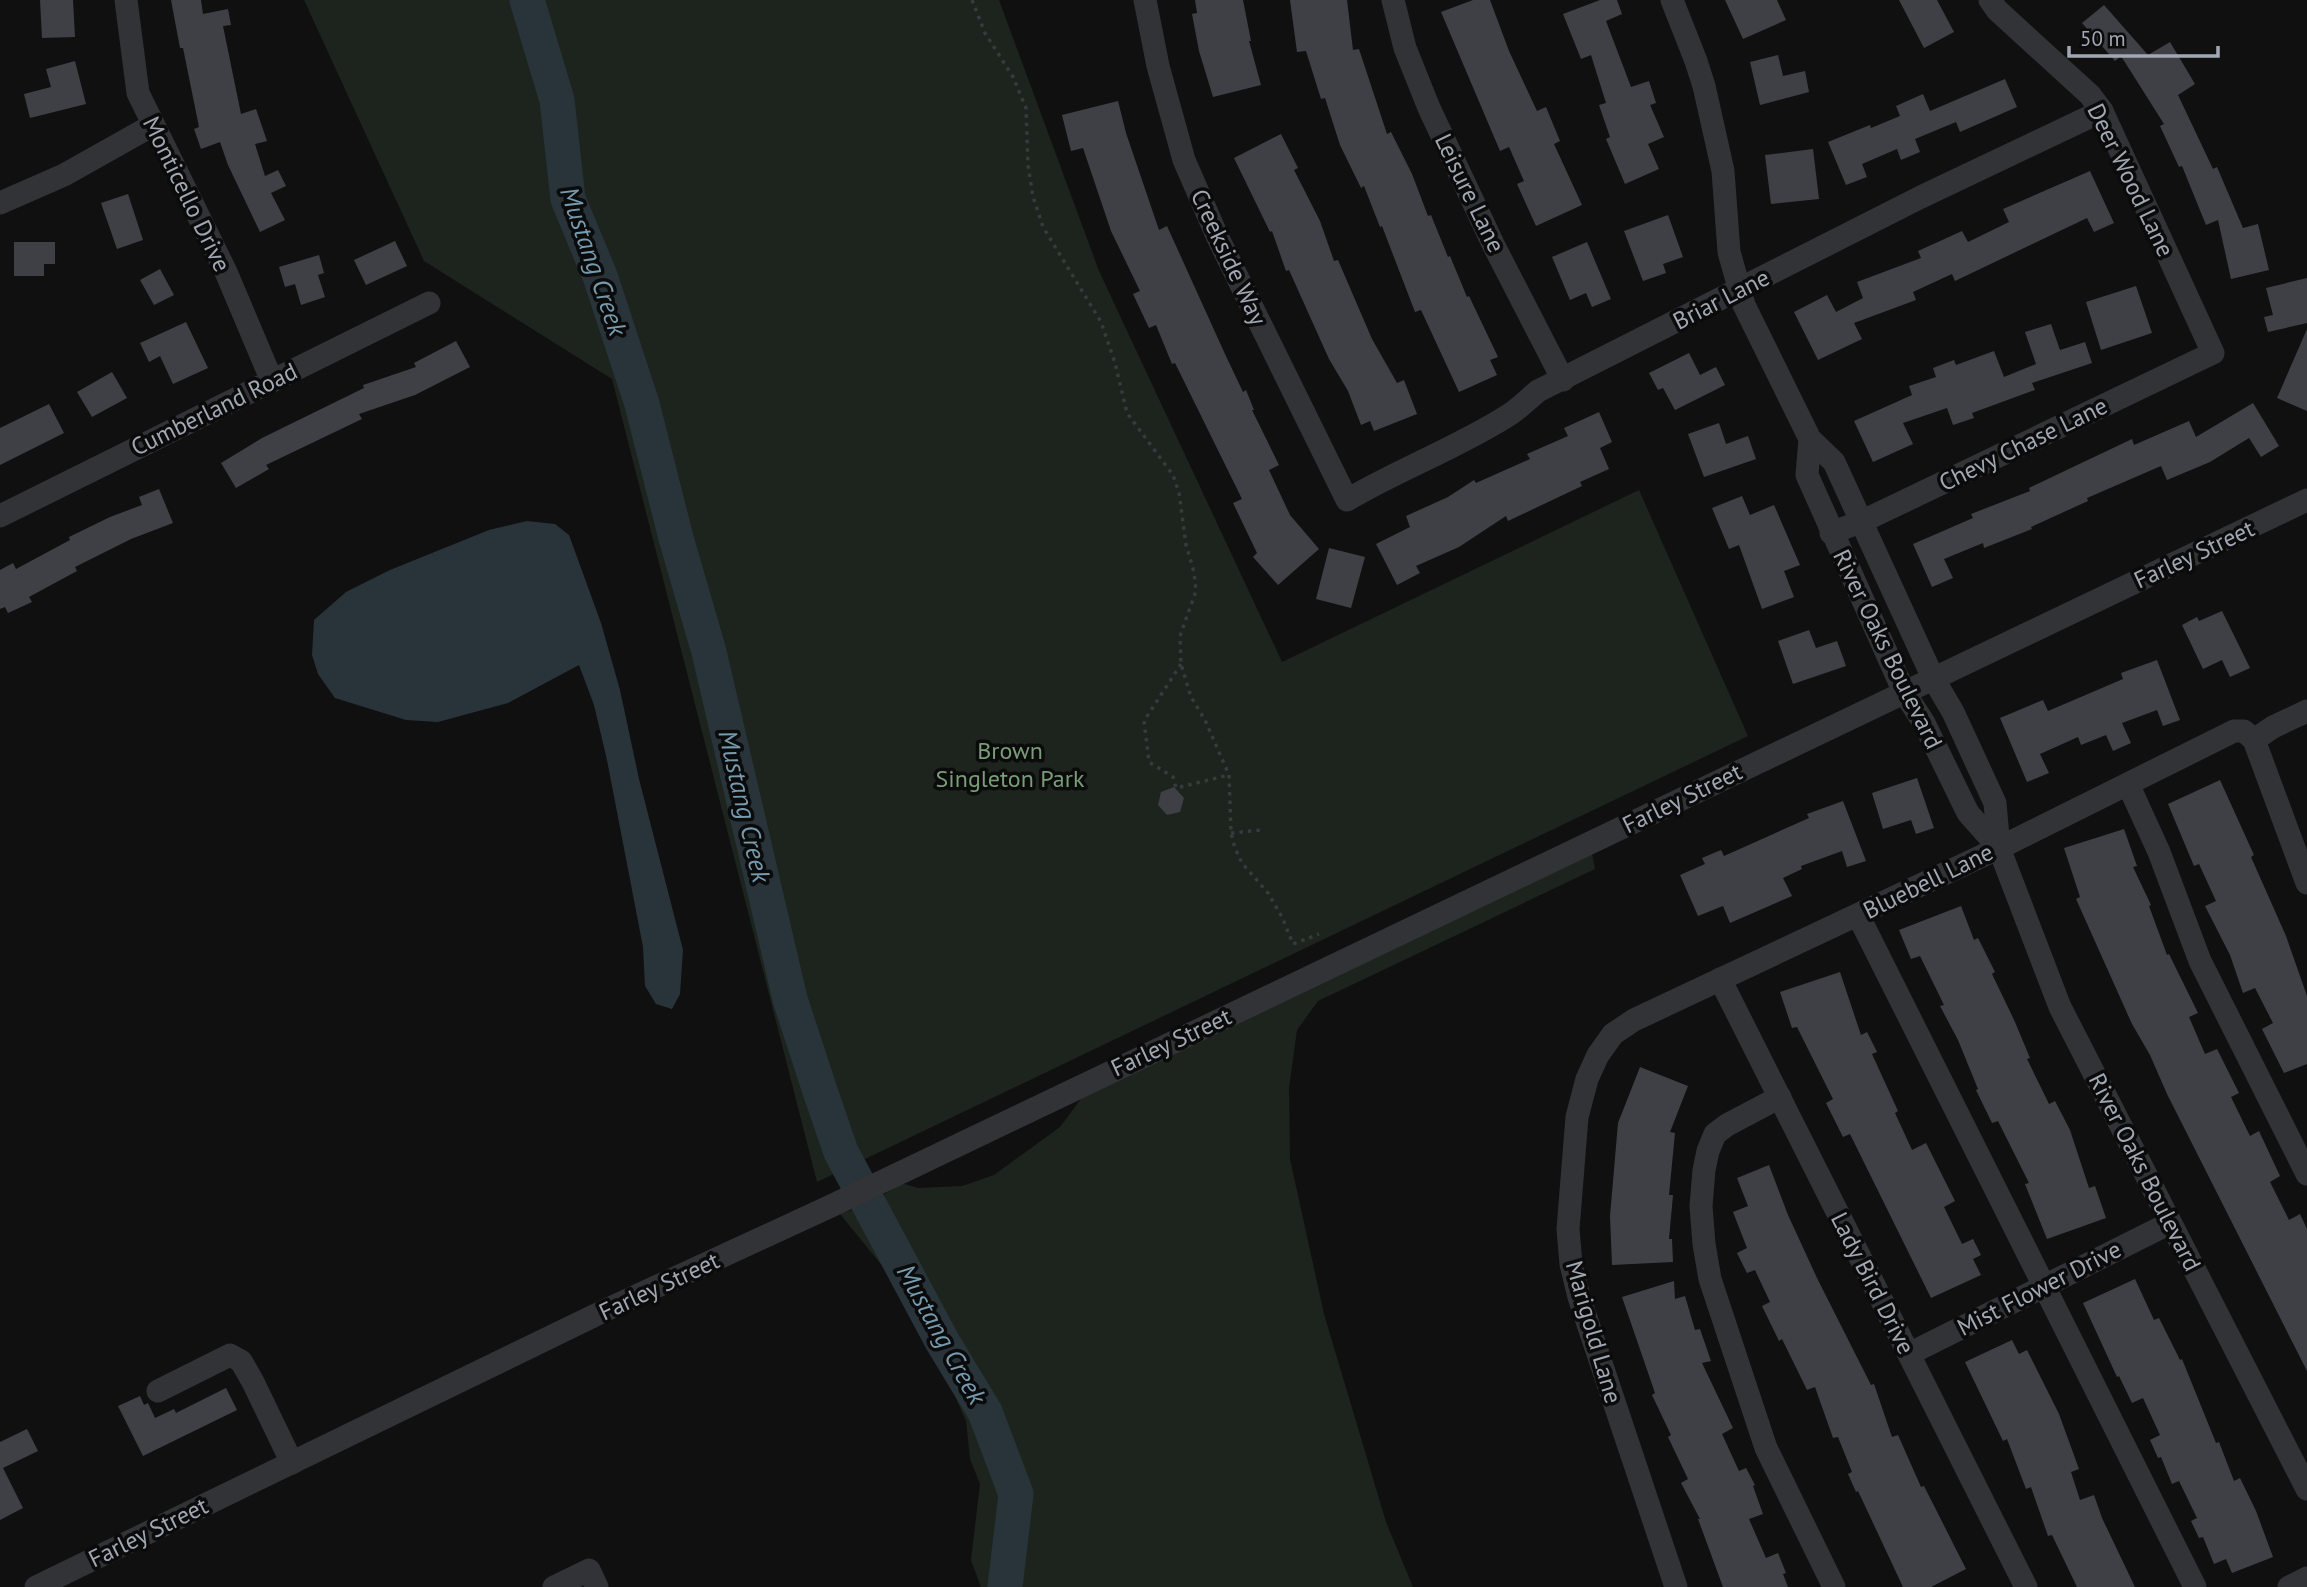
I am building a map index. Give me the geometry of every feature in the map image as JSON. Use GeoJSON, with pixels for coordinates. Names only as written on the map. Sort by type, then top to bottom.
{"type":"FeatureCollection","features":[{"type":"Feature","properties":{"kind":"street","name":"Monticello Drive"},"geometry":{"type":"LineString","coordinates":[[126,0],[138,93],[226,272],[272,381]]}},
{"type":"Feature","properties":{"kind":"street","name":"Creekside Way"},"geometry":{"type":"LineString","coordinates":[[1145,0],[1161,77],[1184,160],[1218,238],[1347,500]]}},
{"type":"Feature","properties":{"kind":"street","name":"Leisure Lane"},"geometry":{"type":"LineString","coordinates":[[1393,0],[1405,48],[1429,108],[1493,244],[1563,380]]}},
{"type":"Feature","properties":{"kind":"street","name":"River Oaks Boulevard"},"geometry":{"type":"LineString","coordinates":[[1672,0],[1707,98],[1723,171],[1729,252],[1744,305],[1810,439],[1834,462],[1933,678],[1953,712],[1995,803],[1999,848],[2060,1007],[2307,1489]]}},
{"type":"Feature","properties":{"kind":"street","name":"Deer Wood Lane"},"geometry":{"type":"LineString","coordinates":[[1990,0],[1997,10],[2090,95],[2102,111],[2213,353]]}},
{"type":"Feature","properties":{"kind":"street","name":"Briar Lane"},"geometry":{"type":"LineString","coordinates":[[1347,500],[1382,479],[1465,440],[1507,416],[1538,391],[1921,197],[2102,111]]}},
{"type":"Feature","properties":{"kind":"street"},"geometry":{"type":"LineString","coordinates":[[0,203],[64,175],[153,125]]}},
{"type":"Feature","properties":{"kind":"street","name":"Cumberland Road"},"geometry":{"type":"LineString","coordinates":[[0,516],[429,303]]}},
{"type":"Feature","properties":{"kind":"street","name":"Chevy Chase Lane"},"geometry":{"type":"LineString","coordinates":[[1831,533],[1863,521],[2213,353]]}},
{"type":"Feature","properties":{"kind":"street","name":"River Oaks Boulevard"},"geometry":{"type":"LineString","coordinates":[[1810,439],[1807,475],[1904,692],[1924,723],[1968,813],[1999,848]]}},
{"type":"Feature","properties":{"kind":"street","name":"Farley Street"},"geometry":{"type":"LineString","coordinates":[[36,1587],[608,1309],[831,1206],[2307,500]]}},
{"type":"Feature","properties":{"kind":"street","name":"Bluebell Lane"},"geometry":{"type":"LineString","coordinates":[[1613,1034],[1634,1020],[1999,848],[2224,735],[2249,735],[2307,711]]}},
{"type":"Feature","properties":{"kind":"street"},"geometry":{"type":"LineString","coordinates":[[2249,735],[2302,855],[2307,883]]}},
{"type":"Feature","properties":{"kind":"street"},"geometry":{"type":"LineString","coordinates":[[2128,784],[2159,852],[2200,961],[2307,1174]]}},
{"type":"Feature","properties":{"kind":"street"},"geometry":{"type":"LineString","coordinates":[[1858,915],[2195,1587]]}},
{"type":"Feature","properties":{"kind":"street","name":"Lady Bird Drive"},"geometry":{"type":"LineString","coordinates":[[1720,979],[2026,1587]]}},
{"type":"Feature","properties":{"kind":"street","name":"Marigold Lane"},"geometry":{"type":"LineString","coordinates":[[1613,1034],[1598,1055],[1587,1079],[1577,1117],[1568,1228],[1571,1264],[1582,1308],[1676,1587]]}},
{"type":"Feature","properties":{"kind":"street"},"geometry":{"type":"LineString","coordinates":[[1780,1097],[1715,1134],[1704,1170],[1701,1206],[1704,1244],[1710,1279],[1766,1448],[1834,1587]]}},
{"type":"Feature","properties":{"kind":"street","name":"Mist Flower Drive"},"geometry":{"type":"LineString","coordinates":[[1909,1354],[2170,1223]]}},
{"type":"Feature","properties":{"kind":"street"},"geometry":{"type":"LineString","coordinates":[[158,1391],[230,1355],[241,1361],[292,1463]]}},
{"type":"Feature","properties":{"kind":"street"},"geometry":{"type":"LineString","coordinates":[[554,1587],[589,1570],[597,1587]]}},
{"type":"Feature","properties":{"kind":"street"},"geometry":{"type":"LineString","coordinates":[[2289,1587],[2307,1578]]}},
{"type":"Feature","properties":{"kind":"path"},"geometry":{"type":"LineString","coordinates":[[972,0],[985,33],[1013,78],[1026,108],[1028,165],[1033,197],[1043,227],[1101,322],[1115,363],[1127,413],[1173,475],[1179,492],[1196,591],[1180,636],[1181,664],[1191,697],[1205,720],[1229,775],[1231,833],[1242,863],[1268,892],[1293,944],[1319,934]]}},
{"type":"Feature","properties":{"kind":"path"},"geometry":{"type":"LineString","coordinates":[[1181,664],[1144,721],[1149,762],[1173,777],[1176,788],[1229,775]]}},
{"type":"Feature","properties":{"kind":"path"},"geometry":{"type":"LineString","coordinates":[[1231,833],[1262,830]]}},
{"type":"Feature","properties":{"kind":"green space","name":"Brown Singleton Park"},"geometry":{"type":"Polygon","coordinates":[[[304,0],[999,0],[1099,271],[1282,662],[1639,490],[1748,736],[817,1182],[612,379],[424,261],[304,0]]]}},
{"type":"Feature","properties":{"kind":"green space"},"geometry":{"type":"Polygon","coordinates":[[[1592,854],[1595,869],[1318,1001],[1297,1030],[1289,1088],[1290,1159],[1324,1314],[1386,1522],[1413,1587],[981,1587],[971,1560],[980,1484],[970,1459],[966,1421],[946,1376],[944,1332],[897,1284],[840,1214],[873,1202],[901,1183],[918,1188],[962,1186],[994,1175],[1060,1127],[1087,1091],[1592,854]]]}},
{"type":"Feature","properties":{"kind":"shaded area"},"geometry":{"type":"Polygon","coordinates":[[[527,521],[555,524],[569,535],[601,623],[620,690],[639,779],[683,950],[680,994],[672,1009],[656,1004],[645,986],[643,947],[607,760],[594,705],[579,665],[508,703],[438,722],[406,720],[335,698],[318,674],[312,655],[314,620],[346,592],[390,570],[489,530],[527,521]]]}},
{"type":"Feature","properties":{"kind":"building"},"geometry":{"type":"Polygon","coordinates":[[[40,0],[73,0],[75,37],[42,38],[40,0]]]}},
{"type":"Feature","properties":{"kind":"building"},"geometry":{"type":"Polygon","coordinates":[[[171,0],[201,0],[203,14],[228,9],[231,25],[223,26],[241,114],[256,109],[267,141],[255,144],[265,176],[278,170],[286,186],[271,193],[285,220],[260,232],[220,142],[201,149],[194,129],[199,127],[171,0]]]}},
{"type":"Feature","properties":{"kind":"building"},"geometry":{"type":"Polygon","coordinates":[[[1195,0],[1243,0],[1249,41],[1261,85],[1213,97],[1199,51],[1192,14],[1197,13],[1195,0]]]}},
{"type":"Feature","properties":{"kind":"building"},"geometry":{"type":"Polygon","coordinates":[[[1290,0],[1347,0],[1353,50],[1359,49],[1387,134],[1391,132],[1412,174],[1428,216],[1431,215],[1448,257],[1450,256],[1467,297],[1469,296],[1498,357],[1490,360],[1497,375],[1459,392],[1421,310],[1415,312],[1382,226],[1380,227],[1364,186],[1361,188],[1340,145],[1325,98],[1321,99],[1306,51],[1297,52],[1290,0]]]}},
{"type":"Feature","properties":{"kind":"building"},"geometry":{"type":"Polygon","coordinates":[[[1473,0],[1490,0],[1509,51],[1537,111],[1546,107],[1560,141],[1554,144],[1582,205],[1536,226],[1517,184],[1524,181],[1509,147],[1500,151],[1441,12],[1473,0]]]}},
{"type":"Feature","properties":{"kind":"building"},"geometry":{"type":"Polygon","coordinates":[[[1600,0],[1617,0],[1622,14],[1606,21],[1631,87],[1649,81],[1656,103],[1650,105],[1664,137],[1648,144],[1659,169],[1625,184],[1606,139],[1610,137],[1599,105],[1606,103],[1591,55],[1581,59],[1563,14],[1600,0]]]}},
{"type":"Feature","properties":{"kind":"building"},"geometry":{"type":"Polygon","coordinates":[[[1725,0],[1777,0],[1786,20],[1743,39],[1725,0]]]}},
{"type":"Feature","properties":{"kind":"building"},"geometry":{"type":"Polygon","coordinates":[[[1899,0],[1937,0],[1954,32],[1924,48],[1899,0]]]}},
{"type":"Feature","properties":{"kind":"building"},"geometry":{"type":"Polygon","coordinates":[[[2104,5],[2148,55],[2170,42],[2195,84],[2178,95],[2213,169],[2217,167],[2243,228],[2258,224],[2269,270],[2231,279],[2218,220],[2206,225],[2182,166],[2179,167],[2160,126],[2164,124],[2121,56],[2115,61],[2082,23],[2104,5]]]}},
{"type":"Feature","properties":{"kind":"building"},"geometry":{"type":"Polygon","coordinates":[[[1778,55],[1783,76],[1805,71],[1809,92],[1760,105],[1750,62],[1778,55]]]}},
{"type":"Feature","properties":{"kind":"building"},"geometry":{"type":"Polygon","coordinates":[[[75,61],[86,104],[30,118],[24,94],[51,87],[46,69],[75,61]]]}},
{"type":"Feature","properties":{"kind":"building"},"geometry":{"type":"Polygon","coordinates":[[[2005,79],[2017,107],[1960,132],[1956,122],[1915,139],[1920,152],[1901,160],[1897,149],[1862,164],[1867,177],[1846,185],[1828,142],[1900,116],[1896,106],[1923,94],[1930,111],[2005,79]]]}},
{"type":"Feature","properties":{"kind":"building"},"geometry":{"type":"Polygon","coordinates":[[[1118,101],[1159,230],[1167,226],[1243,392],[1246,390],[1252,410],[1279,465],[1269,470],[1290,515],[1319,549],[1278,585],[1253,557],[1257,553],[1233,503],[1242,499],[1175,363],[1172,364],[1156,325],[1149,328],[1133,294],[1140,291],[1111,231],[1083,148],[1071,151],[1062,115],[1118,101]]]}},
{"type":"Feature","properties":{"kind":"building"},"geometry":{"type":"Polygon","coordinates":[[[1281,134],[1298,168],[1294,170],[1320,221],[1334,261],[1338,260],[1372,339],[1397,383],[1404,380],[1417,414],[1374,431],[1370,421],[1361,425],[1348,391],[1329,359],[1289,270],[1286,271],[1272,231],[1270,232],[1234,158],[1281,134]]]}},
{"type":"Feature","properties":{"kind":"building"},"geometry":{"type":"Polygon","coordinates":[[[1813,149],[1819,199],[1771,204],[1765,155],[1813,149]]]}},
{"type":"Feature","properties":{"kind":"building"},"geometry":{"type":"Polygon","coordinates":[[[2090,171],[2114,223],[2094,232],[2087,218],[1955,281],[1952,274],[1913,292],[1916,300],[1854,323],[1862,339],[1818,360],[1794,312],[1827,295],[1836,312],[1863,298],[1857,282],[1921,258],[1918,251],[1962,231],[1968,242],[2009,222],[2003,209],[2090,171]]]}},
{"type":"Feature","properties":{"kind":"building"},"geometry":{"type":"Polygon","coordinates":[[[128,194],[143,240],[117,249],[101,203],[128,194]]]}},
{"type":"Feature","properties":{"kind":"building"},"geometry":{"type":"Polygon","coordinates":[[[1668,215],[1683,257],[1663,264],[1666,273],[1643,281],[1624,231],[1668,215]]]}},
{"type":"Feature","properties":{"kind":"building"},"geometry":{"type":"Polygon","coordinates":[[[395,241],[407,266],[366,285],[354,260],[395,241]]]}},
{"type":"Feature","properties":{"kind":"building"},"geometry":{"type":"Polygon","coordinates":[[[14,242],[55,242],[55,264],[44,264],[44,276],[14,276],[14,242]]]}},
{"type":"Feature","properties":{"kind":"building"},"geometry":{"type":"Polygon","coordinates":[[[1587,242],[1611,299],[1592,307],[1586,293],[1570,300],[1552,257],[1587,242]]]}},
{"type":"Feature","properties":{"kind":"building"},"geometry":{"type":"Polygon","coordinates":[[[319,255],[324,273],[318,275],[325,297],[301,305],[295,284],[285,287],[279,267],[319,255]]]}},
{"type":"Feature","properties":{"kind":"building"},"geometry":{"type":"Polygon","coordinates":[[[160,269],[174,295],[154,305],[140,280],[160,269]]]}},
{"type":"Feature","properties":{"kind":"building"},"geometry":{"type":"Polygon","coordinates":[[[2307,278],[2307,323],[2268,332],[2264,317],[2273,315],[2266,288],[2307,278]]]}},
{"type":"Feature","properties":{"kind":"building"},"geometry":{"type":"Polygon","coordinates":[[[2136,286],[2152,333],[2101,350],[2086,302],[2136,286]]]}},
{"type":"Feature","properties":{"kind":"building"},"geometry":{"type":"Polygon","coordinates":[[[186,322],[208,368],[173,384],[160,356],[149,362],[140,343],[186,322]]]}},
{"type":"Feature","properties":{"kind":"building"},"geometry":{"type":"Polygon","coordinates":[[[2051,324],[2060,350],[2085,342],[2092,363],[2032,383],[2035,390],[1972,413],[1974,418],[1953,425],[1947,408],[1903,423],[1913,444],[1873,462],[1854,421],[1912,395],[1909,386],[1936,377],[1933,368],[1954,360],[1956,365],[1994,351],[2004,377],[2036,364],[2025,332],[2051,324]]]}},
{"type":"Feature","properties":{"kind":"building"},"geometry":{"type":"Polygon","coordinates":[[[2307,329],[2307,411],[2277,398],[2307,329]]]}},
{"type":"Feature","properties":{"kind":"building"},"geometry":{"type":"Polygon","coordinates":[[[456,341],[470,367],[415,395],[359,414],[362,419],[266,465],[269,469],[236,488],[221,463],[262,438],[364,388],[363,385],[416,367],[414,363],[456,341]]]}},
{"type":"Feature","properties":{"kind":"building"},"geometry":{"type":"Polygon","coordinates":[[[1689,353],[1700,375],[1716,367],[1725,385],[1675,410],[1663,388],[1658,390],[1649,373],[1689,353]]]}},
{"type":"Feature","properties":{"kind":"building"},"geometry":{"type":"Polygon","coordinates":[[[112,372],[127,398],[92,417],[77,392],[112,372]]]}},
{"type":"Feature","properties":{"kind":"building"},"geometry":{"type":"Polygon","coordinates":[[[2253,403],[2279,446],[2261,457],[2249,438],[2210,462],[2167,480],[2161,466],[2087,498],[2088,501],[2031,527],[2032,529],[1984,548],[1983,543],[1944,559],[1953,578],[1932,587],[1913,544],[1973,518],[1971,514],[2030,491],[2029,488],[2132,439],[2134,445],[2189,421],[2196,437],[2253,403]]]}},
{"type":"Feature","properties":{"kind":"building"},"geometry":{"type":"Polygon","coordinates":[[[49,404],[64,433],[0,465],[0,428],[49,404]]]}},
{"type":"Feature","properties":{"kind":"building"},"geometry":{"type":"Polygon","coordinates":[[[1599,412],[1612,442],[1600,448],[1609,469],[1580,482],[1582,486],[1508,521],[1506,516],[1459,547],[1416,566],[1420,573],[1397,585],[1376,544],[1410,527],[1406,516],[1448,497],[1474,480],[1476,483],[1530,459],[1527,454],[1568,436],[1564,428],[1599,412]]]}},
{"type":"Feature","properties":{"kind":"building"},"geometry":{"type":"Polygon","coordinates":[[[1719,423],[1726,444],[1748,436],[1756,459],[1704,477],[1688,434],[1719,423]]]}},
{"type":"Feature","properties":{"kind":"building"},"geometry":{"type":"Polygon","coordinates":[[[159,489],[173,523],[131,539],[75,567],[77,571],[29,597],[32,602],[8,613],[5,607],[0,609],[0,570],[13,563],[16,569],[70,540],[69,537],[142,505],[139,497],[159,489]]]}},
{"type":"Feature","properties":{"kind":"building"},"geometry":{"type":"Polygon","coordinates":[[[1742,496],[1750,515],[1774,505],[1800,565],[1784,571],[1794,597],[1762,609],[1739,545],[1729,549],[1712,508],[1742,496]]]}},
{"type":"Feature","properties":{"kind":"building"},"geometry":{"type":"Polygon","coordinates":[[[1329,548],[1365,557],[1351,608],[1316,599],[1329,548]]]}},
{"type":"Feature","properties":{"kind":"building"},"geometry":{"type":"Polygon","coordinates":[[[2222,611],[2250,668],[2230,677],[2222,660],[2203,669],[2182,625],[2197,617],[2199,621],[2222,611]]]}},
{"type":"Feature","properties":{"kind":"building"},"geometry":{"type":"Polygon","coordinates":[[[1809,630],[1816,648],[1837,641],[1846,666],[1793,684],[1778,641],[1809,630]]]}},
{"type":"Feature","properties":{"kind":"building"},"geometry":{"type":"Polygon","coordinates":[[[2157,660],[2180,720],[2163,726],[2157,710],[2122,723],[2131,743],[2113,751],[2106,735],[2081,745],[2078,737],[2040,754],[2049,773],[2027,782],[2000,718],[2043,700],[2048,711],[2123,679],[2121,673],[2157,660]]]}},
{"type":"Feature","properties":{"kind":"building"},"geometry":{"type":"Polygon","coordinates":[[[1917,778],[1934,828],[1916,834],[1911,820],[1883,829],[1872,793],[1917,778]]]}},
{"type":"Feature","properties":{"kind":"building"},"geometry":{"type":"Polygon","coordinates":[[[2220,780],[2254,855],[2251,857],[2286,936],[2307,996],[2307,1064],[2284,1073],[2262,1029],[2273,1023],[2255,988],[2243,993],[2230,955],[2205,906],[2216,901],[2199,864],[2194,866],[2168,804],[2220,780]]]}},
{"type":"Feature","properties":{"kind":"building"},"geometry":{"type":"Polygon","coordinates":[[[1174,787],[1184,798],[1180,812],[1167,815],[1158,805],[1161,792],[1174,787]]]}},
{"type":"Feature","properties":{"kind":"building"},"geometry":{"type":"Polygon","coordinates":[[[1843,801],[1866,861],[1847,867],[1842,851],[1801,866],[1802,869],[1783,878],[1792,896],[1730,923],[1723,906],[1698,916],[1680,875],[1705,864],[1702,858],[1721,850],[1724,856],[1809,818],[1807,814],[1843,801]]]}},
{"type":"Feature","properties":{"kind":"building"},"geometry":{"type":"Polygon","coordinates":[[[2124,829],[2137,866],[2133,867],[2151,905],[2149,906],[2167,955],[2169,954],[2198,1013],[2189,1017],[2205,1054],[2217,1049],[2239,1093],[2231,1097],[2250,1136],[2259,1131],[2280,1176],[2270,1182],[2289,1220],[2300,1214],[2307,1229],[2307,1371],[2167,1094],[2150,1055],[2132,1024],[2076,899],[2080,897],[2064,848],[2124,829]]]}},
{"type":"Feature","properties":{"kind":"building"},"geometry":{"type":"Polygon","coordinates":[[[1961,906],[1974,940],[1978,938],[1995,972],[1992,974],[2030,1058],[2027,1059],[2049,1104],[2055,1101],[2070,1130],[2089,1188],[2095,1186],[2106,1218],[2047,1239],[2025,1184],[2029,1183],[1998,1121],[1992,1123],[1976,1090],[1978,1089],[1958,1040],[1940,1006],[1944,1005],[1920,956],[1911,959],[1899,930],[1961,906]]]}},
{"type":"Feature","properties":{"kind":"building"},"geometry":{"type":"Polygon","coordinates":[[[1840,972],[1861,1035],[1867,1032],[1877,1052],[1872,1054],[1912,1150],[1926,1143],[1955,1201],[1944,1207],[1962,1244],[1973,1239],[1981,1255],[1973,1259],[1981,1275],[1931,1298],[1850,1134],[1843,1137],[1826,1103],[1833,1099],[1797,1027],[1792,1028],[1780,992],[1840,972]]]}},
{"type":"Feature","properties":{"kind":"building"},"geometry":{"type":"Polygon","coordinates":[[[1640,1067],[1688,1086],[1670,1132],[1675,1133],[1669,1195],[1673,1195],[1669,1239],[1672,1239],[1673,1262],[1612,1265],[1610,1216],[1618,1123],[1640,1067]]]}},
{"type":"Feature","properties":{"kind":"building"},"geometry":{"type":"Polygon","coordinates":[[[1769,1165],[1817,1278],[1871,1385],[1874,1384],[1892,1437],[1898,1435],[1921,1487],[1924,1486],[1966,1569],[1931,1587],[1903,1587],[1848,1474],[1852,1472],[1838,1437],[1833,1438],[1815,1387],[1807,1390],[1762,1306],[1770,1302],[1755,1270],[1747,1273],[1737,1253],[1747,1248],[1733,1212],[1748,1206],[1737,1178],[1769,1165]]]}},
{"type":"Feature","properties":{"kind":"building"},"geometry":{"type":"Polygon","coordinates":[[[2135,1279],[2154,1320],[2159,1318],[2180,1360],[2182,1359],[2216,1443],[2219,1442],[2234,1481],[2240,1478],[2273,1557],[2232,1573],[2226,1559],[2214,1564],[2203,1537],[2199,1538],[2191,1521],[2197,1518],[2179,1481],[2172,1484],[2161,1457],[2158,1458],[2150,1440],[2160,1435],[2143,1398],[2132,1403],[2119,1376],[2117,1377],[2083,1303],[2135,1279]]]}},
{"type":"Feature","properties":{"kind":"building"},"geometry":{"type":"Polygon","coordinates":[[[1674,1281],[1675,1299],[1685,1296],[1695,1330],[1700,1329],[1711,1361],[1702,1363],[1733,1428],[1722,1434],[1739,1471],[1746,1468],[1755,1485],[1753,1486],[1763,1514],[1749,1519],[1766,1558],[1778,1553],[1788,1587],[1723,1587],[1700,1519],[1681,1483],[1688,1479],[1652,1395],[1655,1393],[1622,1297],[1674,1281]]]}},
{"type":"Feature","properties":{"kind":"building"},"geometry":{"type":"Polygon","coordinates":[[[2012,1340],[2019,1354],[2027,1350],[2059,1414],[2079,1469],[2071,1472],[2080,1500],[2094,1495],[2135,1587],[2077,1587],[2052,1535],[2048,1536],[2031,1487],[2026,1489],[2007,1439],[2003,1441],[1965,1362],[2012,1340]]]}},
{"type":"Feature","properties":{"kind":"building"},"geometry":{"type":"Polygon","coordinates":[[[226,1388],[237,1410],[143,1456],[118,1406],[140,1396],[144,1405],[148,1403],[155,1418],[174,1409],[176,1413],[226,1388]]]}},
{"type":"Feature","properties":{"kind":"building"},"geometry":{"type":"Polygon","coordinates":[[[27,1429],[38,1451],[3,1468],[23,1508],[0,1520],[0,1442],[27,1429]]]}},
{"type":"Feature","properties":{"kind":"waterway","name":"Mustang Creek"},"geometry":{"type":"LineString","coordinates":[[527,0],[557,100],[568,199],[600,276],[642,404],[676,538],[709,652],[790,999],[820,1091],[841,1152],[942,1341],[985,1412],[1016,1494],[1005,1587]]}}]}
